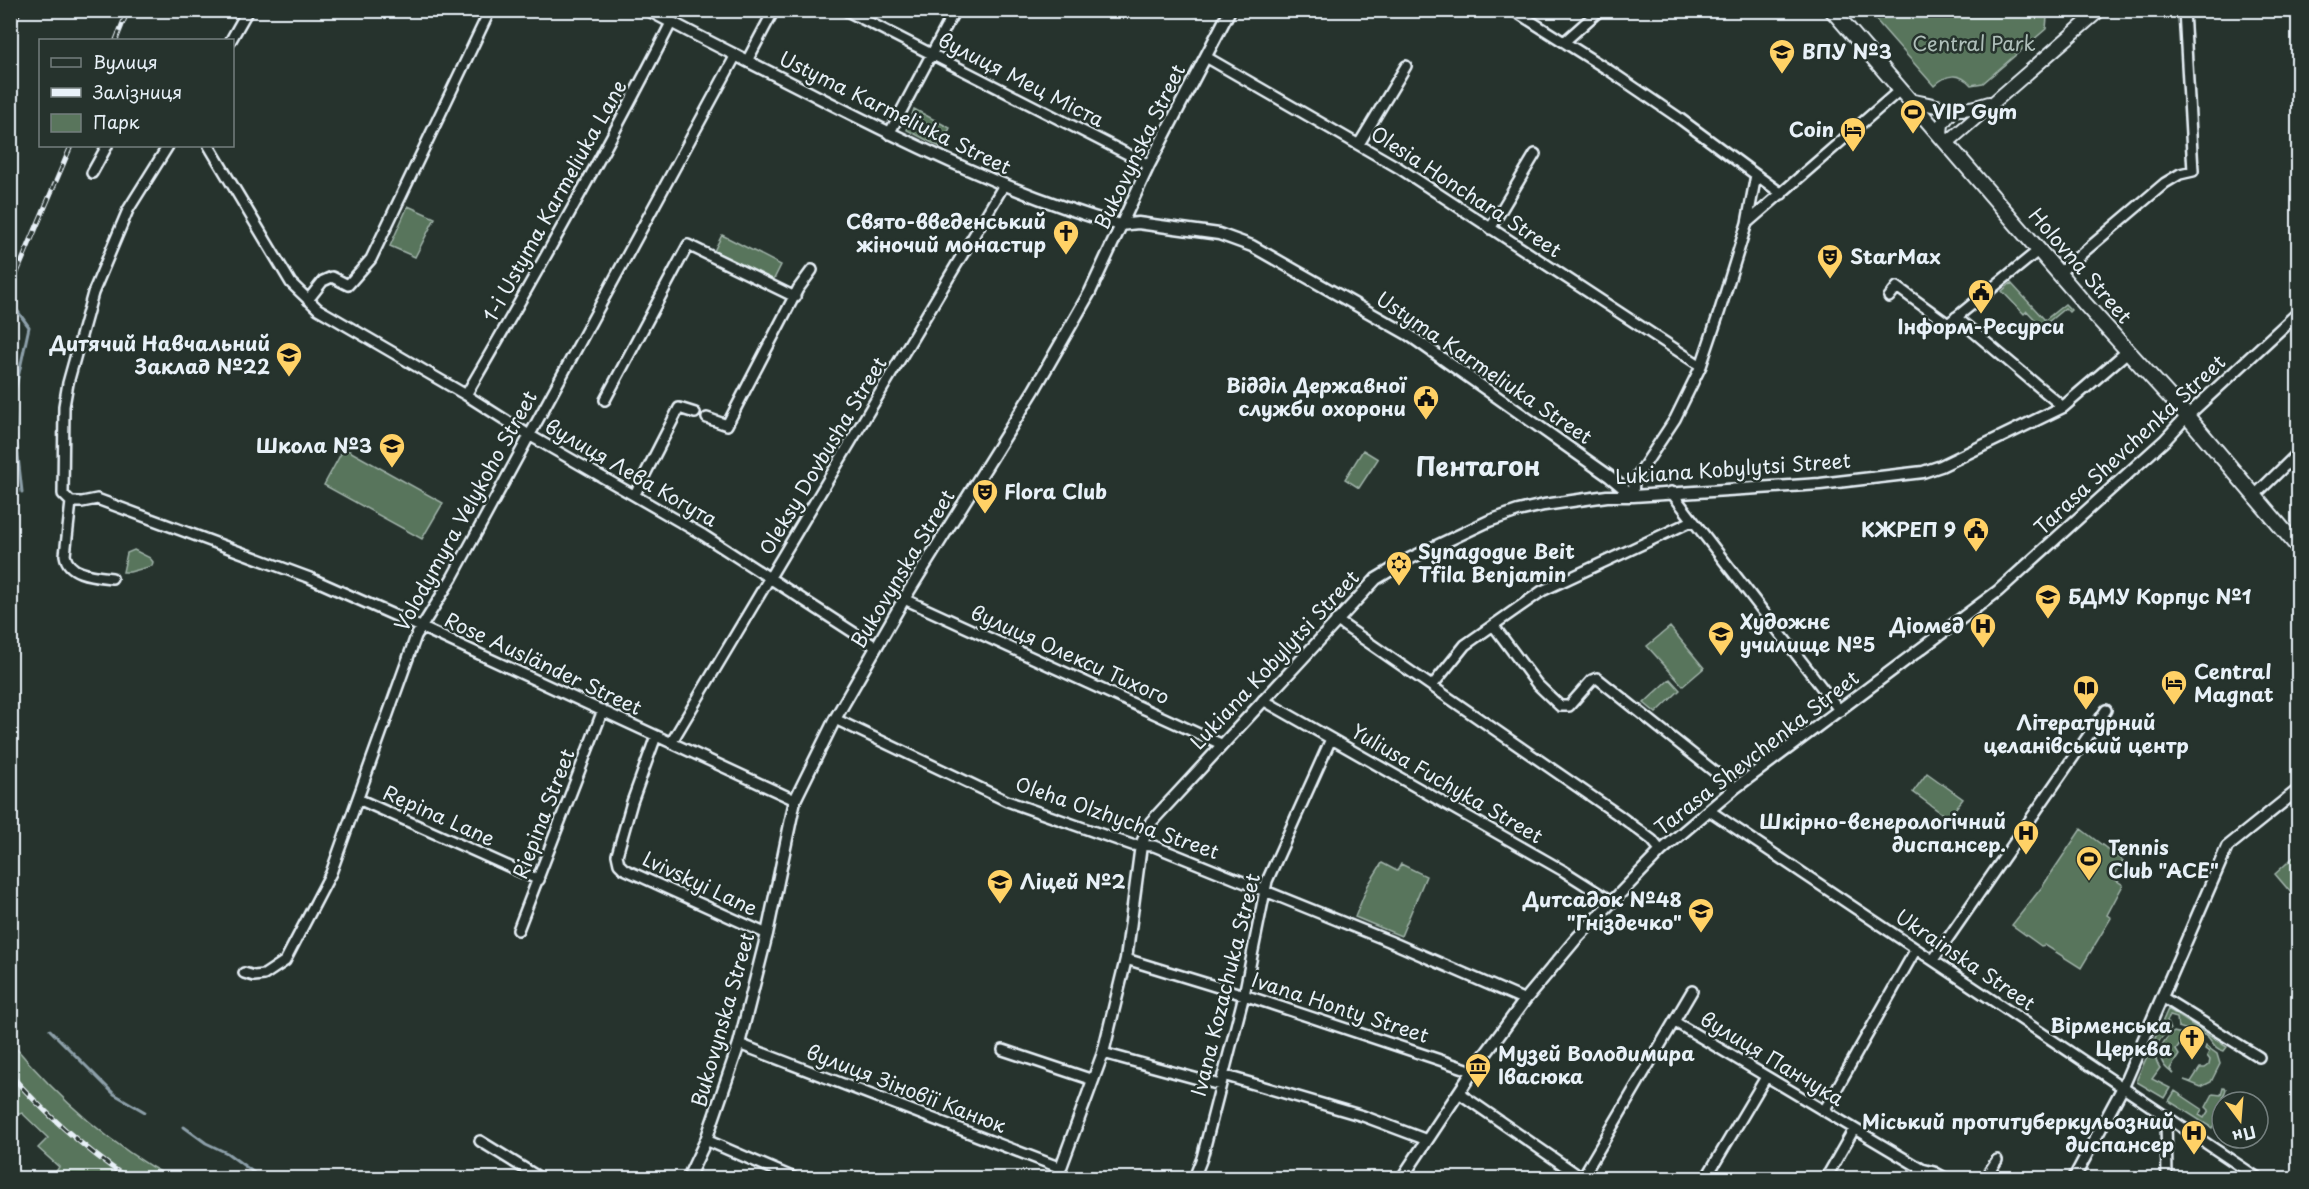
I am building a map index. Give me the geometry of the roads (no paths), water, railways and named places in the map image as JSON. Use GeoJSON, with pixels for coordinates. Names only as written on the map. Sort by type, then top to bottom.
{"type":"FeatureCollection","features":[{"type":"Feature","properties":{"kind":"main road","name":"Holovna Street"},"geometry":{"type":"LineString","coordinates":[[1832,10],[1913,101],[2059,273],[2187,416],[2298,547]]}},
{"type":"Feature","properties":{"kind":"main road"},"geometry":{"type":"LineString","coordinates":[[1952,111],[1942,124],[1944,138],[1996,101],[2100,10]]}},
{"type":"Feature","properties":{"kind":"main road"},"geometry":{"type":"LineString","coordinates":[[1913,101],[1952,111],[1970,109],[1996,101]]}},
{"type":"Feature","properties":{"kind":"street"},"geometry":{"type":"LineString","coordinates":[[10,19],[15,10]]}},
{"type":"Feature","properties":{"kind":"street"},"geometry":{"type":"LineString","coordinates":[[232,39],[248,10]]}},
{"type":"Feature","properties":{"kind":"street"},"geometry":{"type":"LineString","coordinates":[[308,300],[323,280],[332,277],[348,285],[371,259],[490,10]]}},
{"type":"Feature","properties":{"kind":"street","name":"Ustyma Karmeliuka Street"},"geometry":{"type":"LineString","coordinates":[[648,10],[888,134],[1004,185],[1120,225],[1138,223],[1219,234],[1252,246],[1362,307],[1447,360],[1609,476],[1633,496]]}},
{"type":"Feature","properties":{"kind":"street"},"geometry":{"type":"LineString","coordinates":[[747,61],[774,10]]}},
{"type":"Feature","properties":{"kind":"street","name":"вулиця Мец Міста"},"geometry":{"type":"LineString","coordinates":[[845,10],[1149,165]]}},
{"type":"Feature","properties":{"kind":"street"},"geometry":{"type":"LineString","coordinates":[[888,134],[955,10]]}},
{"type":"Feature","properties":{"kind":"street","name":"Bukovynska Street"},"geometry":{"type":"LineString","coordinates":[[688,1179],[706,1140],[739,1044],[767,934],[795,800],[835,719],[876,647],[1040,381],[1090,292],[1149,165],[1230,10]]}},
{"type":"Feature","properties":{"kind":"street"},"geometry":{"type":"LineString","coordinates":[[1513,10],[1679,118],[1782,194]]}},
{"type":"Feature","properties":{"kind":"street"},"geometry":{"type":"LineString","coordinates":[[1564,42],[1600,10]]}},
{"type":"Feature","properties":{"kind":"street"},"geometry":{"type":"LineString","coordinates":[[2059,273],[2165,183],[2180,174],[2193,171],[2184,10]]}},
{"type":"Feature","properties":{"kind":"street","name":"1-i Ustyma Karmeliuka Lane"},"geometry":{"type":"LineString","coordinates":[[466,395],[555,243],[629,107],[671,23]]}},
{"type":"Feature","properties":{"kind":"street","name":"Volodymyra Velykoho Street"},"geometry":{"type":"LineString","coordinates":[[244,973],[254,976],[264,975],[285,961],[331,873],[416,636],[452,578],[736,55]]}},
{"type":"Feature","properties":{"kind":"street","name":"Olesia Honchara Street"},"geometry":{"type":"LineString","coordinates":[[1206,57],[1359,144],[1701,366]]}},
{"type":"Feature","properties":{"kind":"street"},"geometry":{"type":"LineString","coordinates":[[1359,144],[1406,66]]}},
{"type":"Feature","properties":{"kind":"street"},"geometry":{"type":"LineString","coordinates":[[1746,223],[1901,89]]}},
{"type":"Feature","properties":{"kind":"street"},"geometry":{"type":"LineString","coordinates":[[92,173],[106,147]]}},
{"type":"Feature","properties":{"kind":"street"},"geometry":{"type":"LineString","coordinates":[[112,578],[72,569],[66,563],[71,502],[63,494],[64,406],[68,383],[93,293],[128,210],[167,147]]}},
{"type":"Feature","properties":{"kind":"street","name":"вулиця Лева Когута"},"geometry":{"type":"LineString","coordinates":[[210,147],[291,283],[308,300],[528,435],[635,494],[771,578],[876,647]]}},
{"type":"Feature","properties":{"kind":"street"},"geometry":{"type":"LineString","coordinates":[[1490,228],[1535,154]]}},
{"type":"Feature","properties":{"kind":"street"},"geometry":{"type":"LineString","coordinates":[[1633,496],[1634,482],[1675,419],[1701,366],[1746,223],[1756,175]]}},
{"type":"Feature","properties":{"kind":"street","name":"Oleksy Dovbusha Street"},"geometry":{"type":"LineString","coordinates":[[671,744],[1004,185]]}},
{"type":"Feature","properties":{"kind":"street"},"geometry":{"type":"LineString","coordinates":[[605,399],[688,245],[795,297]]}},
{"type":"Feature","properties":{"kind":"street"},"geometry":{"type":"LineString","coordinates":[[1889,297],[1897,287],[1948,324],[2039,250]]}},
{"type":"Feature","properties":{"kind":"street"},"geometry":{"type":"LineString","coordinates":[[707,418],[727,425],[804,279],[812,270]]}},
{"type":"Feature","properties":{"kind":"street","name":"Tarasa Shevchenka Street"},"geometry":{"type":"LineString","coordinates":[[1402,1179],[1473,1071],[1525,1000],[1569,946],[1661,850],[1735,789],[1998,591],[2165,440],[2187,416],[2298,313]]}},
{"type":"Feature","properties":{"kind":"street"},"geometry":{"type":"LineString","coordinates":[[1956,317],[2063,407]]}},
{"type":"Feature","properties":{"kind":"street","name":"Lukiana Kobylytsi Street"},"geometry":{"type":"LineString","coordinates":[[1059,1173],[1103,1053],[1126,959],[1142,845],[1151,822],[1376,579],[1397,565],[1489,521],[1518,511],[1574,499],[1820,484],[1923,472],[1941,466],[2063,407],[2128,351]]}},
{"type":"Feature","properties":{"kind":"street"},"geometry":{"type":"LineString","coordinates":[[635,494],[679,408],[695,413]]}},
{"type":"Feature","properties":{"kind":"street"},"geometry":{"type":"LineString","coordinates":[[2255,495],[2298,453]]}},
{"type":"Feature","properties":{"kind":"street"},"geometry":{"type":"LineString","coordinates":[[1671,492],[1840,711]]}},
{"type":"Feature","properties":{"kind":"street","name":"Rose Ausländer Street"},"geometry":{"type":"LineString","coordinates":[[71,502],[97,499],[289,570],[423,628],[795,800]]}},
{"type":"Feature","properties":{"kind":"street"},"geometry":{"type":"LineString","coordinates":[[1432,686],[1465,645],[1542,591],[1692,521]]}},
{"type":"Feature","properties":{"kind":"street","name":"вулиця Олекси Тихого"},"geometry":{"type":"LineString","coordinates":[[904,600],[1221,744]]}},
{"type":"Feature","properties":{"kind":"street"},"geometry":{"type":"LineString","coordinates":[[1336,620],[1620,816],[1652,840],[1661,850]]}},
{"type":"Feature","properties":{"kind":"street"},"geometry":{"type":"LineString","coordinates":[[1493,625],[1537,684],[1560,706],[1569,706],[1592,680],[1597,678],[1735,789]]}},
{"type":"Feature","properties":{"kind":"street","name":"Yuliusa Fuchyka Street"},"geometry":{"type":"LineString","coordinates":[[1263,700],[1532,853],[1611,901]]}},
{"type":"Feature","properties":{"kind":"street","name":"Riepina Street"},"geometry":{"type":"LineString","coordinates":[[518,930],[603,710]]}},
{"type":"Feature","properties":{"kind":"street"},"geometry":{"type":"LineString","coordinates":[[1933,960],[2106,710]]}},
{"type":"Feature","properties":{"kind":"street","name":"Oleha Olzhycha Street"},"geometry":{"type":"LineString","coordinates":[[835,719],[1007,801],[1132,845],[1154,846],[1265,890],[1525,1000]]}},
{"type":"Feature","properties":{"kind":"street","name":"Lvivskyi Lane"},"geometry":{"type":"LineString","coordinates":[[656,736],[629,813],[617,855],[619,864],[624,869],[767,934]]}},
{"type":"Feature","properties":{"kind":"street","name":"Ivana Kozachuka Street"},"geometry":{"type":"LineString","coordinates":[[1194,1179],[1202,1158],[1244,995],[1267,881],[1331,739]]}},
{"type":"Feature","properties":{"kind":"street"},"geometry":{"type":"LineString","coordinates":[[2074,1179],[2123,1087],[2227,847],[2298,790]]}},
{"type":"Feature","properties":{"kind":"street","name":"Repina Lane"},"geometry":{"type":"LineString","coordinates":[[358,799],[539,880]]}},
{"type":"Feature","properties":{"kind":"street","name":"Ukrainska Street"},"geometry":{"type":"LineString","coordinates":[[1710,810],[2258,1179]]}},
{"type":"Feature","properties":{"kind":"street"},"geometry":{"type":"LineString","coordinates":[[1824,1111],[1916,949]]}},
{"type":"Feature","properties":{"kind":"street","name":"Ivana Honty Street"},"geometry":{"type":"LineString","coordinates":[[1126,959],[1244,995],[1473,1071]]}},
{"type":"Feature","properties":{"kind":"street"},"geometry":{"type":"LineString","coordinates":[[1459,1092],[1582,1178],[1692,991]]}},
{"type":"Feature","properties":{"kind":"street"},"geometry":{"type":"LineString","coordinates":[[2162,997],[2259,1057]]}},
{"type":"Feature","properties":{"kind":"street","name":"вулиця Панчука"},"geometry":{"type":"LineString","coordinates":[[1675,1022],[1922,1169],[1934,1172],[1946,1179]]}},
{"type":"Feature","properties":{"kind":"street","name":"вулиця Зіновії Канюк"},"geometry":{"type":"LineString","coordinates":[[739,1044],[1059,1173]]}},
{"type":"Feature","properties":{"kind":"street"},"geometry":{"type":"LineString","coordinates":[[1003,1050],[1093,1080]]}},
{"type":"Feature","properties":{"kind":"street"},"geometry":{"type":"LineString","coordinates":[[1103,1053],[1363,1116],[1427,1140]]}},
{"type":"Feature","properties":{"kind":"street"},"geometry":{"type":"LineString","coordinates":[[1706,1179],[1766,1077]]}},
{"type":"Feature","properties":{"kind":"street"},"geometry":{"type":"LineString","coordinates":[[2166,1117],[2167,1179]]}},
{"type":"Feature","properties":{"kind":"street"},"geometry":{"type":"LineString","coordinates":[[1826,1179],[1854,1129]]}},
{"type":"Feature","properties":{"kind":"street"},"geometry":{"type":"LineString","coordinates":[[706,1140],[794,1179]]}},
{"type":"Feature","properties":{"kind":"street"},"geometry":{"type":"LineString","coordinates":[[480,1141],[540,1179]]}},
{"type":"Feature","properties":{"kind":"street"},"geometry":{"type":"LineString","coordinates":[[1985,1179],[1997,1160]]}},
{"type":"Feature","properties":{"kind":"street"},"geometry":{"type":"LineString","coordinates":[[1917,1179],[1922,1169]]}},
{"type":"Feature","properties":{"kind":"waterway"},"geometry":{"type":"LineString","coordinates":[[16,309],[29,327],[14,396],[15,430],[22,492]]}},
{"type":"Feature","properties":{"kind":"waterway"},"geometry":{"type":"LineString","coordinates":[[50,1030],[114,1094],[145,1112]]}},
{"type":"Feature","properties":{"kind":"waterway"},"geometry":{"type":"LineString","coordinates":[[184,1127],[206,1143],[227,1153],[261,1178]]}},
{"type":"Feature","properties":{"kind":"railway"},"geometry":{"type":"LineString","coordinates":[[116,39],[128,10]]}},
{"type":"Feature","properties":{"kind":"railway"},"geometry":{"type":"LineString","coordinates":[[10,289],[71,147]]}},
{"type":"Feature","properties":{"kind":"railway"},"geometry":{"type":"LineString","coordinates":[[10,1074],[66,1130],[127,1178]]}},
{"type":"Feature","properties":{"kind":"place","name":"ВПУ №3"},"geometry":{"type":"Point","coordinates":[1782,75]}},
{"type":"Feature","properties":{"kind":"place","name":"VIP Gym"},"geometry":{"type":"Point","coordinates":[1913,135]}},
{"type":"Feature","properties":{"kind":"place","name":"Coin"},"geometry":{"type":"Point","coordinates":[1853,153]}},
{"type":"Feature","properties":{"kind":"place","name":"Свято-введенський жіночий монастир"},"geometry":{"type":"Point","coordinates":[1066,256]}},
{"type":"Feature","properties":{"kind":"place","name":"StarMax"},"geometry":{"type":"Point","coordinates":[1830,280]}},
{"type":"Feature","properties":{"kind":"place","name":"Інформ-Ресурси"},"geometry":{"type":"Point","coordinates":[1981,315]}},
{"type":"Feature","properties":{"kind":"place","name":"Дитячий Навчальний Заклад №22"},"geometry":{"type":"Point","coordinates":[289,378]}},
{"type":"Feature","properties":{"kind":"place","name":"Відділ Державної служби охорони"},"geometry":{"type":"Point","coordinates":[1426,421]}},
{"type":"Feature","properties":{"kind":"place","name":"Школа №3"},"geometry":{"type":"Point","coordinates":[392,469]}},
{"type":"Feature","properties":{"kind":"place","name":"Flora Club"},"geometry":{"type":"Point","coordinates":[985,515]}},
{"type":"Feature","properties":{"kind":"place","name":"КЖРЕП 9"},"geometry":{"type":"Point","coordinates":[1976,553]}},
{"type":"Feature","properties":{"kind":"place","name":"Synagogue Beit Tfila Benjamin"},"geometry":{"type":"Point","coordinates":[1399,587]}},
{"type":"Feature","properties":{"kind":"place","name":"БДМУ Корпус №1"},"geometry":{"type":"Point","coordinates":[2048,620]}},
{"type":"Feature","properties":{"kind":"place","name":"Діомед"},"geometry":{"type":"Point","coordinates":[1983,649]}},
{"type":"Feature","properties":{"kind":"place","name":"Художнє училище №5"},"geometry":{"type":"Point","coordinates":[1721,657]}},
{"type":"Feature","properties":{"kind":"place","name":"Central Magnat"},"geometry":{"type":"Point","coordinates":[2174,706]}},
{"type":"Feature","properties":{"kind":"place","name":"Літературний целанівський центр"},"geometry":{"type":"Point","coordinates":[2086,711]}},
{"type":"Feature","properties":{"kind":"place","name":"Шкірно-венерологічний диспансер."},"geometry":{"type":"Point","coordinates":[2026,856]}},
{"type":"Feature","properties":{"kind":"place","name":"Tennis Club \"ACE\""},"geometry":{"type":"Point","coordinates":[2089,882]}},
{"type":"Feature","properties":{"kind":"place","name":"Ліцей №2"},"geometry":{"type":"Point","coordinates":[1000,905]}},
{"type":"Feature","properties":{"kind":"place","name":"Дитсадок №48 \"Гніздечко\""},"geometry":{"type":"Point","coordinates":[1701,934]}},
{"type":"Feature","properties":{"kind":"place","name":"Вірменська Церква"},"geometry":{"type":"Point","coordinates":[2192,1061]}},
{"type":"Feature","properties":{"kind":"place","name":"Музей Володимира Івасюка"},"geometry":{"type":"Point","coordinates":[1478,1089]}},
{"type":"Feature","properties":{"kind":"place","name":"Міський протитуберкульозний диспансер"},"geometry":{"type":"Point","coordinates":[2194,1156]}},
{"type":"Feature","properties":{"kind":"district","name":"Пентагон"},"geometry":{"type":"Point","coordinates":[1478,467]}},
{"type":"Feature","properties":{"kind":"park label","name":"Central Park"},"geometry":{"type":"Point","coordinates":[1974,44]}}]}
